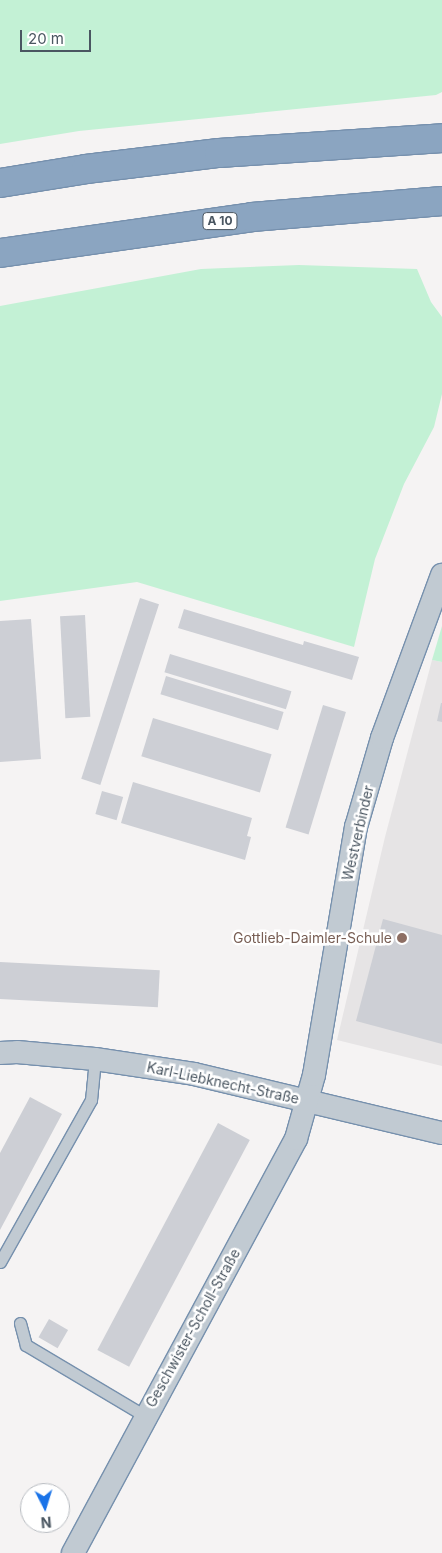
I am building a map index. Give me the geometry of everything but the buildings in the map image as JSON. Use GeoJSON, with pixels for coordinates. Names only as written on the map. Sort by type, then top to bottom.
{"type":"FeatureCollection","features":[{"type":"Feature","properties":{"kind":"highway"},"geometry":{"type":"LineString","coordinates":[[0,183],[86,169],[219,153],[442,138]]}},
{"type":"Feature","properties":{"kind":"highway","name":"A 10"},"geometry":{"type":"LineString","coordinates":[[0,253],[252,217],[442,201]]}},
{"type":"Feature","properties":{"kind":"street","name":"Westverbinder"},"geometry":{"type":"LineString","coordinates":[[306,1101],[314,1075],[356,827],[382,738],[442,574]]}},
{"type":"Feature","properties":{"kind":"street","name":"Karl-Liebknecht-Straße"},"geometry":{"type":"LineString","coordinates":[[0,1053],[16,1052],[95,1059],[194,1074],[442,1133]]}},
{"type":"Feature","properties":{"kind":"street","name":"Geschwister-Scholl-Straße"},"geometry":{"type":"LineString","coordinates":[[73,1553],[145,1416],[296,1139],[306,1101]]}},
{"type":"Feature","properties":{"kind":"lane"},"geometry":{"type":"LineString","coordinates":[[0,1262],[91,1100],[95,1059]]}},
{"type":"Feature","properties":{"kind":"lane"},"geometry":{"type":"LineString","coordinates":[[20,1323],[26,1345],[145,1416]]}},
{"type":"Feature","properties":{"kind":"shaded area","name":"Gottlieb-Daimler-Schule"},"geometry":{"type":"Polygon","coordinates":[[[432,660],[442,662],[442,1066],[337,1040],[385,837],[432,660]]]}},
{"type":"Feature","properties":{"kind":"green space"},"geometry":{"type":"Polygon","coordinates":[[[0,0],[442,0],[442,92],[436,95],[79,131],[0,144],[0,0]]]}},
{"type":"Feature","properties":{"kind":"green space"},"geometry":{"type":"Polygon","coordinates":[[[299,265],[417,269],[431,302],[442,317],[442,394],[434,427],[404,484],[375,559],[354,647],[137,582],[0,601],[0,306],[201,269],[299,265]]]}},
{"type":"Feature","properties":{"kind":"green space"},"geometry":{"type":"Polygon","coordinates":[[[442,626],[442,662],[432,660],[442,626]]]}},
{"type":"Feature","properties":{"kind":"place","name":"Gottlieb-Daimler-Schule"},"geometry":{"type":"Point","coordinates":[402,938]}}]}
